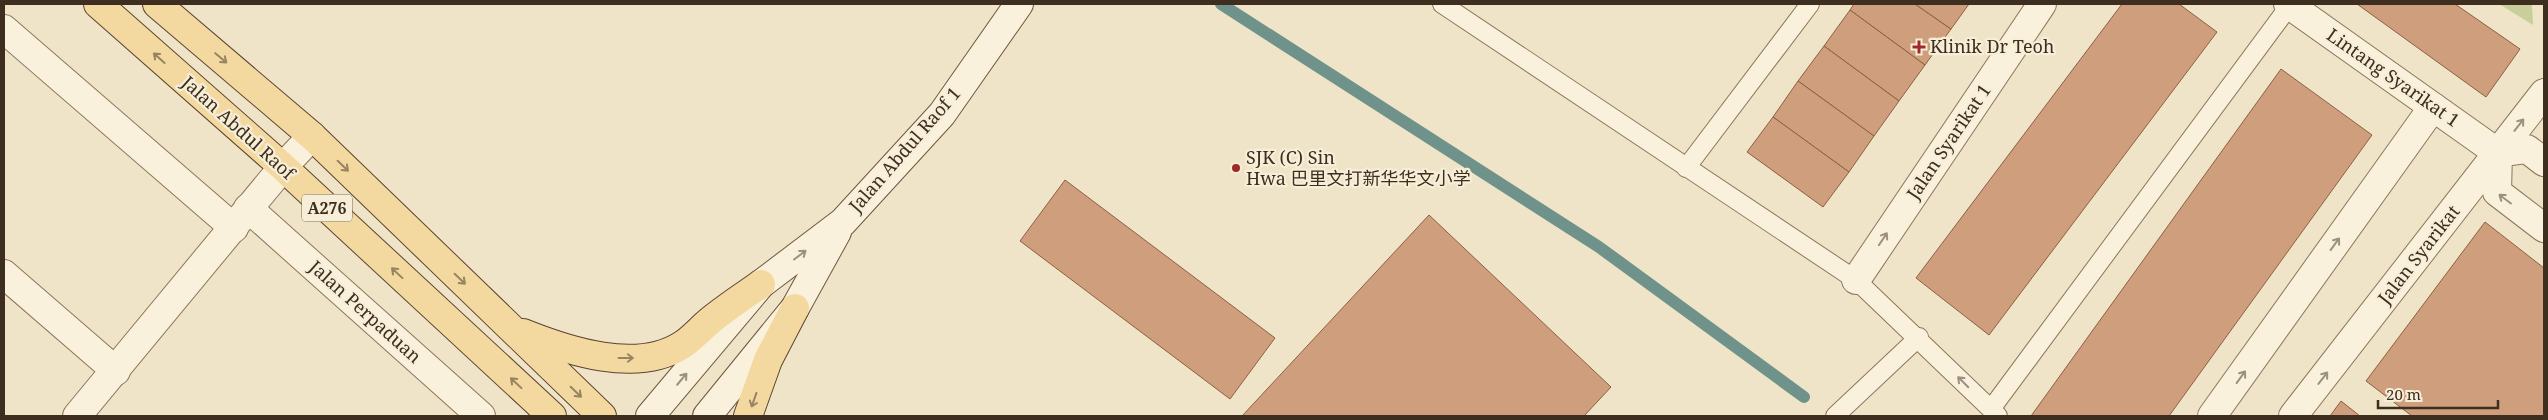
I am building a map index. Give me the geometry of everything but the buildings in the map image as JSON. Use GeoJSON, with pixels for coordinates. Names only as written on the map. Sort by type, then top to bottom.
{"type":"FeatureCollection","features":[{"type":"Feature","properties":{"kind":"main road","name":"Jalan Abdul Raof"},"geometry":{"type":"LineString","coordinates":[[98,4],[283,167],[552,416]]}},
{"type":"Feature","properties":{"kind":"main road","name":"A276"},"geometry":{"type":"LineString","coordinates":[[157,4],[312,136],[602,416]]}},
{"type":"Feature","properties":{"kind":"main road"},"geometry":{"type":"LineString","coordinates":[[512,329],[557,347],[607,358],[646,358],[681,346],[738,299],[761,284]]}},
{"type":"Feature","properties":{"kind":"main road"},"geometry":{"type":"LineString","coordinates":[[748,416],[768,360],[795,308]]}},
{"type":"Feature","properties":{"kind":"street","name":"Jalan Abdul Raof 1"},"geometry":{"type":"LineString","coordinates":[[650,416],[761,284],[843,222],[942,114],[1019,4]]}},
{"type":"Feature","properties":{"kind":"street","name":"Jalan Syarikat 1"},"geometry":{"type":"LineString","coordinates":[[1856,280],[2042,4]]}},
{"type":"Feature","properties":{"kind":"street","name":"Lintang Syarikat 1"},"geometry":{"type":"LineString","coordinates":[[2289,4],[2498,153]]}},
{"type":"Feature","properties":{"kind":"street","name":"Jalan Perpaduan"},"geometry":{"type":"LineString","coordinates":[[4,29],[241,218],[481,416]]}},
{"type":"Feature","properties":{"kind":"street","name":"Jalan Syarikat"},"geometry":{"type":"LineString","coordinates":[[2293,416],[2544,93]]}},
{"type":"Feature","properties":{"kind":"street"},"geometry":{"type":"LineString","coordinates":[[2212,416],[2433,107]]}},
{"type":"Feature","properties":{"kind":"street"},"geometry":{"type":"LineString","coordinates":[[77,416],[283,167],[312,136]]}},
{"type":"Feature","properties":{"kind":"street"},"geometry":{"type":"LineString","coordinates":[[2544,162],[2527,149],[2498,153],[2496,192],[2544,228]]}},
{"type":"Feature","properties":{"kind":"street","name":"Jalan Abdul Raof 1"},"geometry":{"type":"LineString","coordinates":[[707,416],[795,308],[843,222]]}},
{"type":"Feature","properties":{"kind":"street"},"geometry":{"type":"LineString","coordinates":[[4,274],[116,371]]}},
{"type":"Feature","properties":{"kind":"lane"},"geometry":{"type":"LineString","coordinates":[[1442,4],[1856,280],[1994,413],[2289,4]]}},
{"type":"Feature","properties":{"kind":"lane"},"geometry":{"type":"LineString","coordinates":[[1686,168],[1810,4]]}},
{"type":"Feature","properties":{"kind":"lane"},"geometry":{"type":"LineString","coordinates":[[1835,416],[1918,338]]}},
{"type":"Feature","properties":{"kind":"green space"},"geometry":{"type":"Polygon","coordinates":[[[2499,4],[2532,4],[2533,25],[2499,4]]]}},
{"type":"Feature","properties":{"kind":"waterway"},"geometry":{"type":"LineString","coordinates":[[1221,4],[1599,247],[1804,397]]}},
{"type":"Feature","properties":{"kind":"place","name":"Klinik Dr Teoh"},"geometry":{"type":"Point","coordinates":[1919,47]}},
{"type":"Feature","properties":{"kind":"place","name":"SJK (C) Sin Hwa 巴里文打新华华文小学"},"geometry":{"type":"Point","coordinates":[1236,168]}}]}
